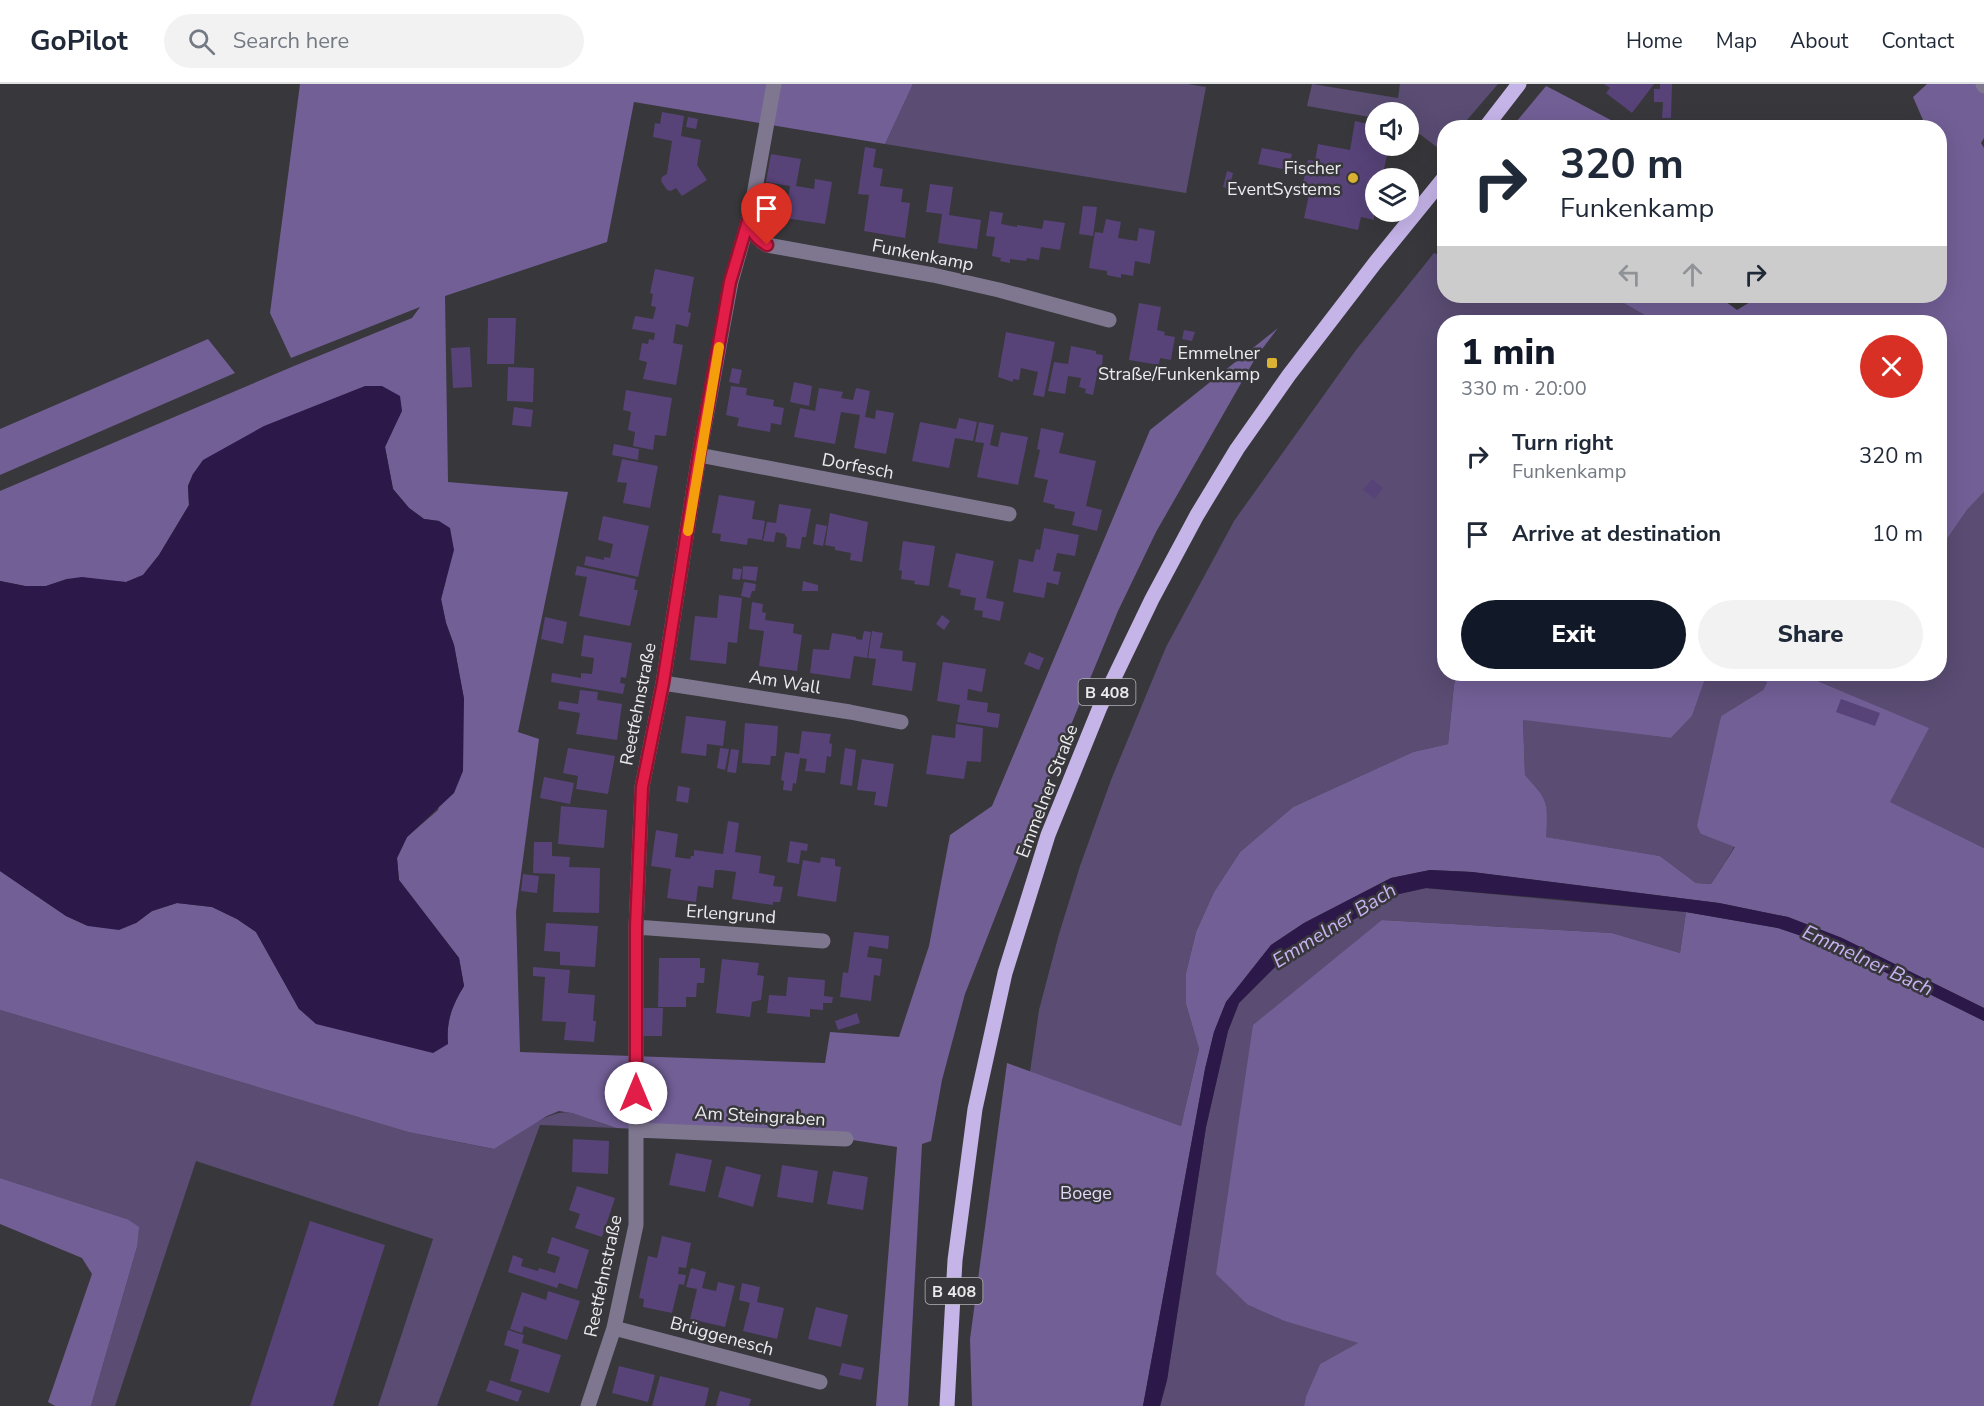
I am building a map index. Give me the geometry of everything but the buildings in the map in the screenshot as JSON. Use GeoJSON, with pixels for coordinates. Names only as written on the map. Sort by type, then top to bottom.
{"type":"FeatureCollection","features":[{"type":"Feature","properties":{"kind":"main road"},"geometry":{"type":"LineString","coordinates":[[1491,120],[1519,84]]}},
{"type":"Feature","properties":{"kind":"main road","name":"Emmelner Straße"},"geometry":{"type":"LineString","coordinates":[[947,1406],[955,1260],[975,1109],[1005,973],[1048,835],[1100,707],[1152,599],[1197,515],[1237,448],[1289,375],[1437,187]]}},
{"type":"Feature","properties":{"kind":"street","name":"Reetfehnstraße"},"geometry":{"type":"LineString","coordinates":[[588,1406],[614,1328],[636,1225],[636,927],[642,787],[663,683],[699,455],[730,282],[751,211],[774,84]]}},
{"type":"Feature","properties":{"kind":"street","name":"Funkenkamp"},"geometry":{"type":"LineString","coordinates":[[751,211],[752,231],[756,238],[767,245],[933,275],[999,290],[1109,320]]}},
{"type":"Feature","properties":{"kind":"street","name":"Dorfesch"},"geometry":{"type":"LineString","coordinates":[[699,455],[1009,514]]}},
{"type":"Feature","properties":{"kind":"street","name":"Am Wall"},"geometry":{"type":"LineString","coordinates":[[663,683],[901,722]]}},
{"type":"Feature","properties":{"kind":"street","name":"Erlengrund"},"geometry":{"type":"LineString","coordinates":[[636,927],[823,941]]}},
{"type":"Feature","properties":{"kind":"street","name":"Am Steingraben"},"geometry":{"type":"LineString","coordinates":[[636,1130],[846,1139]]}},
{"type":"Feature","properties":{"kind":"street","name":"Brüggenesch"},"geometry":{"type":"LineString","coordinates":[[614,1328],[820,1382]]}},
{"type":"Feature","properties":{"kind":"shaded area"},"geometry":{"type":"Polygon","coordinates":[[[913,84],[1188,84],[1206,87],[1186,193],[885,144],[913,84]]]}},
{"type":"Feature","properties":{"kind":"shaded area"},"geometry":{"type":"Polygon","coordinates":[[[1312,84],[1398,98],[1400,84],[1498,84],[1467,120],[1437,120],[1437,147],[1419,134],[1419,102],[1365,102],[1365,116],[1307,106],[1312,84]]]}},
{"type":"Feature","properties":{"kind":"shaded area"},"geometry":{"type":"Polygon","coordinates":[[[1434,253],[1437,254],[1437,303],[1623,303],[1645,315],[1437,315],[1437,681],[1455,681],[1448,744],[1413,752],[1293,807],[1240,852],[1214,892],[1196,932],[1186,973],[1186,1004],[1199,1049],[1181,1126],[1030,1072],[1039,1010],[1080,866],[1111,780],[1166,647],[1234,521],[1356,350],[1434,253]]]}},
{"type":"Feature","properties":{"kind":"shaded area"},"geometry":{"type":"Polygon","coordinates":[[[1984,492],[1984,848],[1889,802],[1928,728],[1817,681],[1947,681],[1947,539],[1967,510],[1984,492]]]}},
{"type":"Feature","properties":{"kind":"shaded area"},"geometry":{"type":"Polygon","coordinates":[[[1704,681],[1767,681],[1763,690],[1721,716],[1701,834],[1735,846],[1711,884],[1696,883],[1660,856],[1545,837],[1547,816],[1545,803],[1539,791],[1525,775],[1523,719],[1671,738],[1692,716],[1704,681]]]}},
{"type":"Feature","properties":{"kind":"shaded area"},"geometry":{"type":"Polygon","coordinates":[[[1426,888],[1686,912],[1680,953],[1612,933],[1382,920],[1248,1305],[1284,1321],[1359,1343],[1320,1364],[1304,1406],[1160,1406],[1167,1380],[1206,1127],[1228,1031],[1239,1003],[1282,960],[1399,894],[1426,888]]]}},
{"type":"Feature","properties":{"kind":"shaded area"},"geometry":{"type":"Polygon","coordinates":[[[0,1010],[408,1132],[493,1149],[543,1119],[563,1112],[616,1128],[540,1125],[437,1406],[378,1406],[433,1239],[196,1161],[115,1406],[91,1406],[137,1247],[127,1219],[0,1178],[0,1010]]]}},
{"type":"Feature","properties":{"kind":"green space"},"geometry":{"type":"Polygon","coordinates":[[[300,84],[913,84],[885,144],[634,102],[607,242],[445,296],[448,482],[568,492],[518,732],[539,739],[516,912],[520,1052],[825,1063],[830,1032],[899,1037],[929,946],[950,835],[992,806],[1150,430],[1278,328],[1256,357],[1156,532],[1118,611],[965,994],[942,1080],[931,1141],[922,1144],[908,1406],[876,1406],[897,1147],[846,1139],[616,1128],[559,1111],[494,1149],[408,1132],[0,1010],[0,871],[66,916],[88,926],[136,923],[152,911],[177,903],[212,907],[237,919],[256,932],[299,1009],[448,1044],[451,1014],[464,986],[459,958],[399,880],[397,858],[407,837],[438,810],[464,699],[454,645],[441,599],[446,580],[439,521],[424,519],[409,508],[393,489],[385,447],[392,431],[193,474],[188,486],[189,505],[159,555],[143,575],[126,582],[67,579],[46,586],[25,586],[0,581],[0,491],[412,318],[420,307],[291,358],[270,313],[300,84]]]}},
{"type":"Feature","properties":{"kind":"green space"},"geometry":{"type":"Polygon","coordinates":[[[1927,84],[1983,84],[1984,86],[1984,138],[1981,143],[1984,148],[1984,492],[1967,510],[1947,539],[1947,315],[1645,315],[1623,303],[1728,303],[1737,310],[1748,303],[1947,303],[1947,120],[1923,120],[1913,97],[1927,84]]]}},
{"type":"Feature","properties":{"kind":"green space"},"geometry":{"type":"Polygon","coordinates":[[[1546,86],[1611,120],[1518,120],[1546,86]]]}},
{"type":"Feature","properties":{"kind":"green space"},"geometry":{"type":"Polygon","coordinates":[[[208,339],[235,373],[0,475],[0,429],[208,339]]]}},
{"type":"Feature","properties":{"kind":"green space","name":"Boege"},"geometry":{"type":"Polygon","coordinates":[[[1455,681],[1704,681],[1692,716],[1671,738],[1523,720],[1525,775],[1543,797],[1547,809],[1546,837],[1660,856],[1696,883],[1711,884],[1735,847],[1701,834],[1697,826],[1721,716],[1763,690],[1767,682],[1765,681],[1818,681],[1929,728],[1890,802],[1984,848],[1984,1008],[1842,938],[1788,917],[1719,903],[1472,872],[1430,870],[1391,878],[1304,923],[1271,945],[1226,1002],[1214,1032],[1205,1069],[1143,1406],[972,1406],[970,1339],[1007,1063],[1181,1126],[1199,1049],[1186,1004],[1186,973],[1196,932],[1214,892],[1240,852],[1293,807],[1413,752],[1448,744],[1455,681]]]}},
{"type":"Feature","properties":{"kind":"green space"},"geometry":{"type":"Polygon","coordinates":[[[1686,912],[1778,928],[1834,947],[1984,1021],[1984,1406],[1304,1406],[1320,1364],[1358,1343],[1284,1321],[1248,1305],[1216,1274],[1253,1025],[1382,920],[1612,933],[1680,953],[1686,912]]]}},
{"type":"Feature","properties":{"kind":"green space"},"geometry":{"type":"Polygon","coordinates":[[[0,1178],[127,1219],[139,1227],[137,1247],[91,1406],[55,1406],[48,1402],[92,1274],[82,1258],[0,1224],[0,1178]]]}},
{"type":"Feature","properties":{"kind":"water"},"geometry":{"type":"Polygon","coordinates":[[[365,386],[382,386],[400,396],[402,411],[385,447],[393,489],[409,508],[424,519],[439,521],[450,528],[454,550],[441,599],[454,645],[464,699],[463,771],[454,793],[407,837],[397,858],[399,880],[459,958],[464,986],[451,1014],[448,1044],[433,1053],[316,1024],[299,1009],[256,932],[237,919],[212,907],[177,903],[152,911],[136,923],[119,930],[88,926],[66,916],[0,871],[0,581],[25,586],[46,586],[82,577],[126,582],[143,575],[159,555],[189,505],[188,486],[203,460],[264,426],[365,386]]]}},
{"type":"Feature","properties":{"kind":"water","name":"Emmelner Bach"},"geometry":{"type":"Polygon","coordinates":[[[1430,870],[1472,872],[1719,903],[1788,917],[1842,938],[1984,1008],[1984,1021],[1834,947],[1778,928],[1686,912],[1557,899],[1426,888],[1399,894],[1282,960],[1239,1003],[1228,1031],[1206,1127],[1167,1380],[1160,1406],[1143,1406],[1205,1069],[1214,1032],[1226,1002],[1271,945],[1304,923],[1391,878],[1430,870]]]}},
{"type":"Feature","properties":{"kind":"slow traffic"},"geometry":{"type":"LineString","coordinates":[[688,531],[719,347]]}},
{"type":"Feature","properties":{"kind":"place","name":"Fischer EventSystems"},"geometry":{"type":"Point","coordinates":[1353,178]}},
{"type":"Feature","properties":{"kind":"place","name":"Emmelner Straße/Funkenkamp"},"geometry":{"type":"Point","coordinates":[1272,363]}},
{"type":"Feature","properties":{"kind":"route"},"geometry":{"type":"LineString","coordinates":[[636,1093],[636,927],[642,787],[663,683],[699,455],[730,282],[751,211],[752,231],[756,238],[767,245]]}}]}
